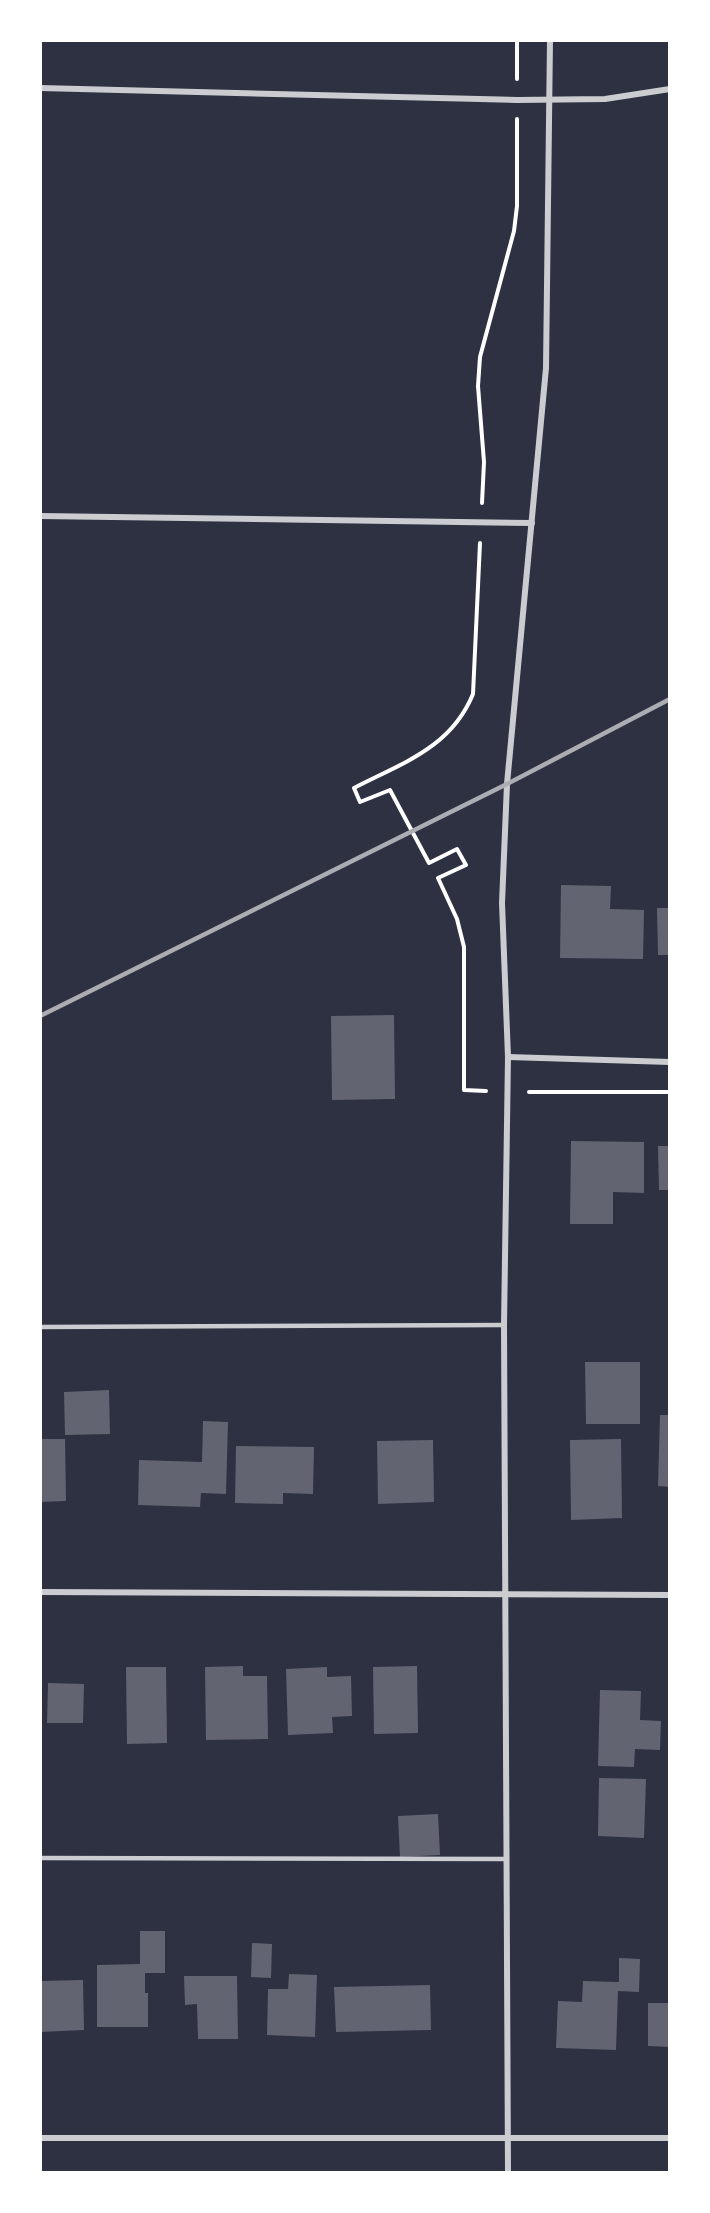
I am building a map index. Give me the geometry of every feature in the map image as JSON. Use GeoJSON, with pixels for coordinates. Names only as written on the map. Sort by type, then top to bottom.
{"type":"FeatureCollection","features":[{"type":"Feature","properties":{"kind":"street"},"geometry":{"type":"LineString","coordinates":[[508,2172],[504,1324],[508,1057],[502,903],[507,784],[546,368],[550,40]]}},
{"type":"Feature","properties":{"kind":"street"},"geometry":{"type":"LineString","coordinates":[[40,88],[517,100],[605,99],[669,89]]}},
{"type":"Feature","properties":{"kind":"street"},"geometry":{"type":"LineString","coordinates":[[40,516],[532,523]]}},
{"type":"Feature","properties":{"kind":"street"},"geometry":{"type":"LineString","coordinates":[[508,1057],[669,1062]]}},
{"type":"Feature","properties":{"kind":"street"},"geometry":{"type":"LineString","coordinates":[[40,1592],[669,1595]]}},
{"type":"Feature","properties":{"kind":"street"},"geometry":{"type":"LineString","coordinates":[[40,2138],[669,2138]]}},
{"type":"Feature","properties":{"kind":"lane"},"geometry":{"type":"LineString","coordinates":[[40,1327],[504,1324]]}},
{"type":"Feature","properties":{"kind":"lane"},"geometry":{"type":"LineString","coordinates":[[40,1858],[507,1859]]}},
{"type":"Feature","properties":{"kind":"path"},"geometry":{"type":"LineString","coordinates":[[517,40],[517,206],[514,231],[480,357],[478,386],[484,462],[473,694],[467,709],[446,736],[430,749],[354,788],[360,802],[390,790],[429,862],[457,849],[466,865],[438,878],[457,919],[464,947],[464,1090],[669,1092]]}},
{"type":"Feature","properties":{"kind":"building"},"geometry":{"type":"Polygon","coordinates":[[[561,885],[611,886],[610,909],[644,910],[643,959],[560,958],[561,885]]]}},
{"type":"Feature","properties":{"kind":"building"},"geometry":{"type":"Polygon","coordinates":[[[657,908],[670,908],[670,955],[658,955],[657,908]]]}},
{"type":"Feature","properties":{"kind":"building"},"geometry":{"type":"Polygon","coordinates":[[[394,1015],[395,1099],[332,1100],[331,1016],[394,1015]]]}},
{"type":"Feature","properties":{"kind":"building"},"geometry":{"type":"Polygon","coordinates":[[[571,1141],[644,1142],[644,1193],[613,1192],[613,1224],[570,1224],[571,1141]]]}},
{"type":"Feature","properties":{"kind":"building"},"geometry":{"type":"Polygon","coordinates":[[[658,1146],[670,1146],[670,1190],[659,1190],[658,1146]]]}},
{"type":"Feature","properties":{"kind":"building"},"geometry":{"type":"Polygon","coordinates":[[[585,1362],[640,1362],[640,1424],[586,1424],[585,1362]]]}},
{"type":"Feature","properties":{"kind":"building"},"geometry":{"type":"Polygon","coordinates":[[[109,1390],[110,1434],[65,1435],[64,1392],[109,1390]]]}},
{"type":"Feature","properties":{"kind":"building"},"geometry":{"type":"Polygon","coordinates":[[[660,1415],[670,1415],[670,1487],[658,1486],[660,1415]]]}},
{"type":"Feature","properties":{"kind":"building"},"geometry":{"type":"Polygon","coordinates":[[[203,1421],[228,1422],[226,1494],[201,1493],[200,1507],[138,1505],[139,1460],[202,1462],[203,1421]]]}},
{"type":"Feature","properties":{"kind":"building"},"geometry":{"type":"Polygon","coordinates":[[[40,1439],[65,1439],[66,1501],[40,1502],[40,1439]]]}},
{"type":"Feature","properties":{"kind":"building"},"geometry":{"type":"Polygon","coordinates":[[[621,1439],[622,1518],[571,1520],[570,1440],[621,1439]]]}},
{"type":"Feature","properties":{"kind":"building"},"geometry":{"type":"Polygon","coordinates":[[[433,1440],[434,1502],[378,1504],[377,1441],[433,1440]]]}},
{"type":"Feature","properties":{"kind":"building"},"geometry":{"type":"Polygon","coordinates":[[[236,1446],[314,1447],[313,1494],[283,1493],[283,1504],[235,1503],[236,1446]]]}},
{"type":"Feature","properties":{"kind":"building"},"geometry":{"type":"Polygon","coordinates":[[[243,1666],[243,1676],[267,1676],[268,1739],[206,1740],[205,1667],[243,1666]]]}},
{"type":"Feature","properties":{"kind":"building"},"geometry":{"type":"Polygon","coordinates":[[[417,1666],[418,1733],[374,1734],[373,1667],[417,1666]]]}},
{"type":"Feature","properties":{"kind":"building"},"geometry":{"type":"Polygon","coordinates":[[[126,1667],[166,1667],[167,1743],[127,1744],[126,1667]]]}},
{"type":"Feature","properties":{"kind":"building"},"geometry":{"type":"Polygon","coordinates":[[[327,1667],[327,1677],[351,1676],[352,1716],[332,1717],[333,1733],[288,1735],[286,1669],[327,1667]]]}},
{"type":"Feature","properties":{"kind":"building"},"geometry":{"type":"Polygon","coordinates":[[[48,1683],[84,1684],[83,1723],[47,1723],[48,1683]]]}},
{"type":"Feature","properties":{"kind":"building"},"geometry":{"type":"Polygon","coordinates":[[[600,1690],[641,1691],[640,1720],[661,1721],[660,1750],[635,1749],[634,1767],[598,1766],[600,1690]]]}},
{"type":"Feature","properties":{"kind":"building"},"geometry":{"type":"Polygon","coordinates":[[[599,1778],[646,1779],[644,1838],[598,1836],[599,1778]]]}},
{"type":"Feature","properties":{"kind":"building"},"geometry":{"type":"Polygon","coordinates":[[[438,1814],[440,1855],[400,1857],[398,1816],[438,1814]]]}},
{"type":"Feature","properties":{"kind":"building"},"geometry":{"type":"Polygon","coordinates":[[[140,1931],[165,1931],[165,1973],[145,1973],[145,1993],[148,1993],[148,2027],[97,2027],[97,1965],[140,1964],[140,1931]]]}},
{"type":"Feature","properties":{"kind":"building"},"geometry":{"type":"Polygon","coordinates":[[[252,1943],[272,1944],[271,1978],[251,1977],[252,1943]]]}},
{"type":"Feature","properties":{"kind":"building"},"geometry":{"type":"Polygon","coordinates":[[[619,1958],[640,1959],[639,1992],[618,1991],[616,2050],[556,2048],[558,2001],[582,2002],[583,1981],[619,1982],[619,1958]]]}},
{"type":"Feature","properties":{"kind":"building"},"geometry":{"type":"Polygon","coordinates":[[[289,1974],[317,1975],[315,2037],[267,2035],[268,1989],[288,1989],[289,1974]]]}},
{"type":"Feature","properties":{"kind":"building"},"geometry":{"type":"Polygon","coordinates":[[[184,1976],[237,1976],[238,2039],[198,2039],[197,2004],[185,2005],[184,1976]]]}},
{"type":"Feature","properties":{"kind":"building"},"geometry":{"type":"Polygon","coordinates":[[[83,1980],[84,2030],[40,2032],[40,1981],[83,1980]]]}},
{"type":"Feature","properties":{"kind":"building"},"geometry":{"type":"Polygon","coordinates":[[[430,1985],[431,2030],[336,2032],[334,1987],[430,1985]]]}},
{"type":"Feature","properties":{"kind":"building"},"geometry":{"type":"Polygon","coordinates":[[[648,2003],[670,2003],[670,2047],[648,2046],[648,2003]]]}},
{"type":"Feature","properties":{"kind":"railway"},"geometry":{"type":"LineString","coordinates":[[40,1016],[507,784],[670,699]]}}]}
